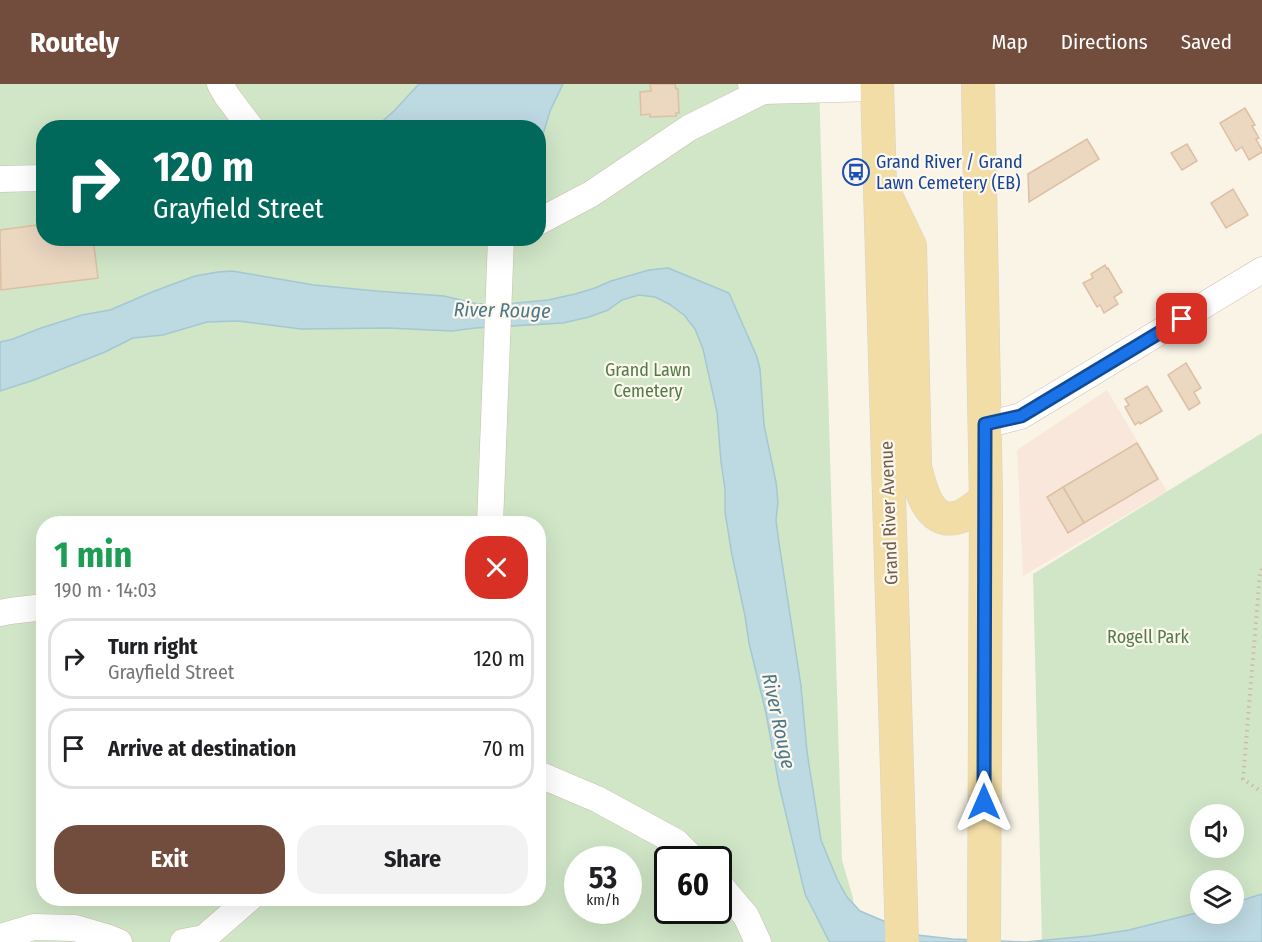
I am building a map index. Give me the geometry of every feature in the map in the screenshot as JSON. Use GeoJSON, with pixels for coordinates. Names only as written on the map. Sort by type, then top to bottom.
{"type":"FeatureCollection","features":[{"type":"Feature","properties":{"kind":"main road"},"geometry":{"type":"LineString","coordinates":[[978,84],[986,500],[984,930]]}},
{"type":"Feature","properties":{"kind":"main road","name":"Grand River Avenue"},"geometry":{"type":"LineString","coordinates":[[877,86],[901,928]]}},
{"type":"Feature","properties":{"kind":"main road"},"geometry":{"type":"LineString","coordinates":[[879,181],[909,246],[915,467],[922,496],[932,511],[942,517],[951,518],[962,516],[986,500]]}},
{"type":"Feature","properties":{"kind":"street"},"geometry":{"type":"LineString","coordinates":[[220,84],[245,120]]}},
{"type":"Feature","properties":{"kind":"street"},"geometry":{"type":"LineString","coordinates":[[546,218],[591,194],[689,128],[757,88],[877,86]]}},
{"type":"Feature","properties":{"kind":"street"},"geometry":{"type":"LineString","coordinates":[[0,179],[36,178]]}},
{"type":"Feature","properties":{"kind":"street"},"geometry":{"type":"LineString","coordinates":[[490,516],[501,246]]}},
{"type":"Feature","properties":{"kind":"street"},"geometry":{"type":"LineString","coordinates":[[985,424],[1021,416],[1262,270]]}},
{"type":"Feature","properties":{"kind":"street"},"geometry":{"type":"LineString","coordinates":[[0,613],[36,608]]}},
{"type":"Feature","properties":{"kind":"street"},"geometry":{"type":"LineString","coordinates":[[546,777],[597,799],[680,846]]}},
{"type":"Feature","properties":{"kind":"street"},"geometry":{"type":"LineString","coordinates":[[732,900],[746,916],[758,942]]}},
{"type":"Feature","properties":{"kind":"street"},"geometry":{"type":"LineString","coordinates":[[196,941],[240,906]]}},
{"type":"Feature","properties":{"kind":"street"},"geometry":{"type":"LineString","coordinates":[[0,937],[34,927],[75,928],[119,942]]}},
{"type":"Feature","properties":{"kind":"path"},"geometry":{"type":"LineString","coordinates":[[1262,569],[1243,779],[1262,792]]}},
{"type":"Feature","properties":{"kind":"shaded area"},"geometry":{"type":"Polygon","coordinates":[[[1107,390],[1167,491],[1023,576],[1017,450],[1107,390]]]}},
{"type":"Feature","properties":{"kind":"green space","name":"Grand Lawn Cemetery"},"geometry":{"type":"Polygon","coordinates":[[[0,84],[819,84],[842,860],[853,898],[859,942],[0,942],[0,84]]]}},
{"type":"Feature","properties":{"kind":"green space","name":"Rogell Park"},"geometry":{"type":"Polygon","coordinates":[[[1262,433],[1262,942],[1042,942],[1033,574],[1262,433]]]}},
{"type":"Feature","properties":{"kind":"water"},"geometry":{"type":"Polygon","coordinates":[[[419,84],[563,84],[546,124],[546,120],[384,120],[419,84]]]}},
{"type":"Feature","properties":{"kind":"water","name":"River Rouge"},"geometry":{"type":"Polygon","coordinates":[[[668,268],[729,293],[757,357],[764,425],[776,482],[778,502],[776,520],[801,686],[807,752],[821,840],[837,879],[847,897],[860,911],[917,935],[1025,942],[829,941],[805,894],[779,785],[732,555],[725,512],[725,489],[717,412],[703,349],[695,329],[684,315],[669,304],[655,297],[639,295],[622,300],[608,310],[589,317],[563,323],[452,331],[388,328],[301,329],[238,321],[207,322],[163,335],[133,338],[105,352],[0,391],[0,342],[82,315],[110,310],[195,276],[232,271],[314,285],[444,296],[477,304],[548,300],[575,294],[649,270],[668,268]]]}},
{"type":"Feature","properties":{"kind":"water"},"geometry":{"type":"Polygon","coordinates":[[[1262,894],[1262,942],[1025,942],[1129,930],[1190,915],[1190,924],[1244,924],[1244,900],[1262,894]]]}},
{"type":"Feature","properties":{"kind":"building"},"geometry":{"type":"Polygon","coordinates":[[[650,84],[675,84],[678,89],[679,113],[676,113],[676,116],[641,115],[640,92],[651,91],[650,84]]]}},
{"type":"Feature","properties":{"kind":"building"},"geometry":{"type":"Polygon","coordinates":[[[1245,108],[1255,125],[1252,126],[1259,138],[1256,139],[1262,150],[1249,160],[1242,147],[1236,151],[1220,123],[1245,108]]]}},
{"type":"Feature","properties":{"kind":"building"},"geometry":{"type":"Polygon","coordinates":[[[1087,139],[1099,159],[1029,202],[1028,174],[1087,139]]]}},
{"type":"Feature","properties":{"kind":"building"},"geometry":{"type":"Polygon","coordinates":[[[1187,144],[1197,161],[1182,170],[1171,153],[1187,144]]]}},
{"type":"Feature","properties":{"kind":"building"},"geometry":{"type":"Polygon","coordinates":[[[1233,189],[1248,215],[1226,228],[1211,203],[1233,189]]]}},
{"type":"Feature","properties":{"kind":"building"},"geometry":{"type":"Polygon","coordinates":[[[36,225],[36,246],[94,246],[98,278],[1,290],[0,230],[36,225]]]}},
{"type":"Feature","properties":{"kind":"building"},"geometry":{"type":"Polygon","coordinates":[[[1105,265],[1122,292],[1114,297],[1118,304],[1104,313],[1100,305],[1097,307],[1083,283],[1093,278],[1091,274],[1105,265]]]}},
{"type":"Feature","properties":{"kind":"building"},"geometry":{"type":"Polygon","coordinates":[[[1186,363],[1201,388],[1194,392],[1200,403],[1189,410],[1168,375],[1186,363]]]}},
{"type":"Feature","properties":{"kind":"building"},"geometry":{"type":"Polygon","coordinates":[[[1147,386],[1162,411],[1135,425],[1125,407],[1129,405],[1125,399],[1147,386]]]}},
{"type":"Feature","properties":{"kind":"building"},"geometry":{"type":"Polygon","coordinates":[[[1137,443],[1158,479],[1084,523],[1063,487],[1137,443]]]}},
{"type":"Feature","properties":{"kind":"building"},"geometry":{"type":"Polygon","coordinates":[[[1063,487],[1084,523],[1068,533],[1047,497],[1063,487]]]}},
{"type":"Feature","properties":{"kind":"place","name":"Grand River / Grand Lawn Cemetery (EB)"},"geometry":{"type":"Point","coordinates":[856,172]}},
{"type":"Feature","properties":{"kind":"route"},"geometry":{"type":"LineString","coordinates":[[984,802],[985,424],[1021,416],[1182,319]]}}]}
